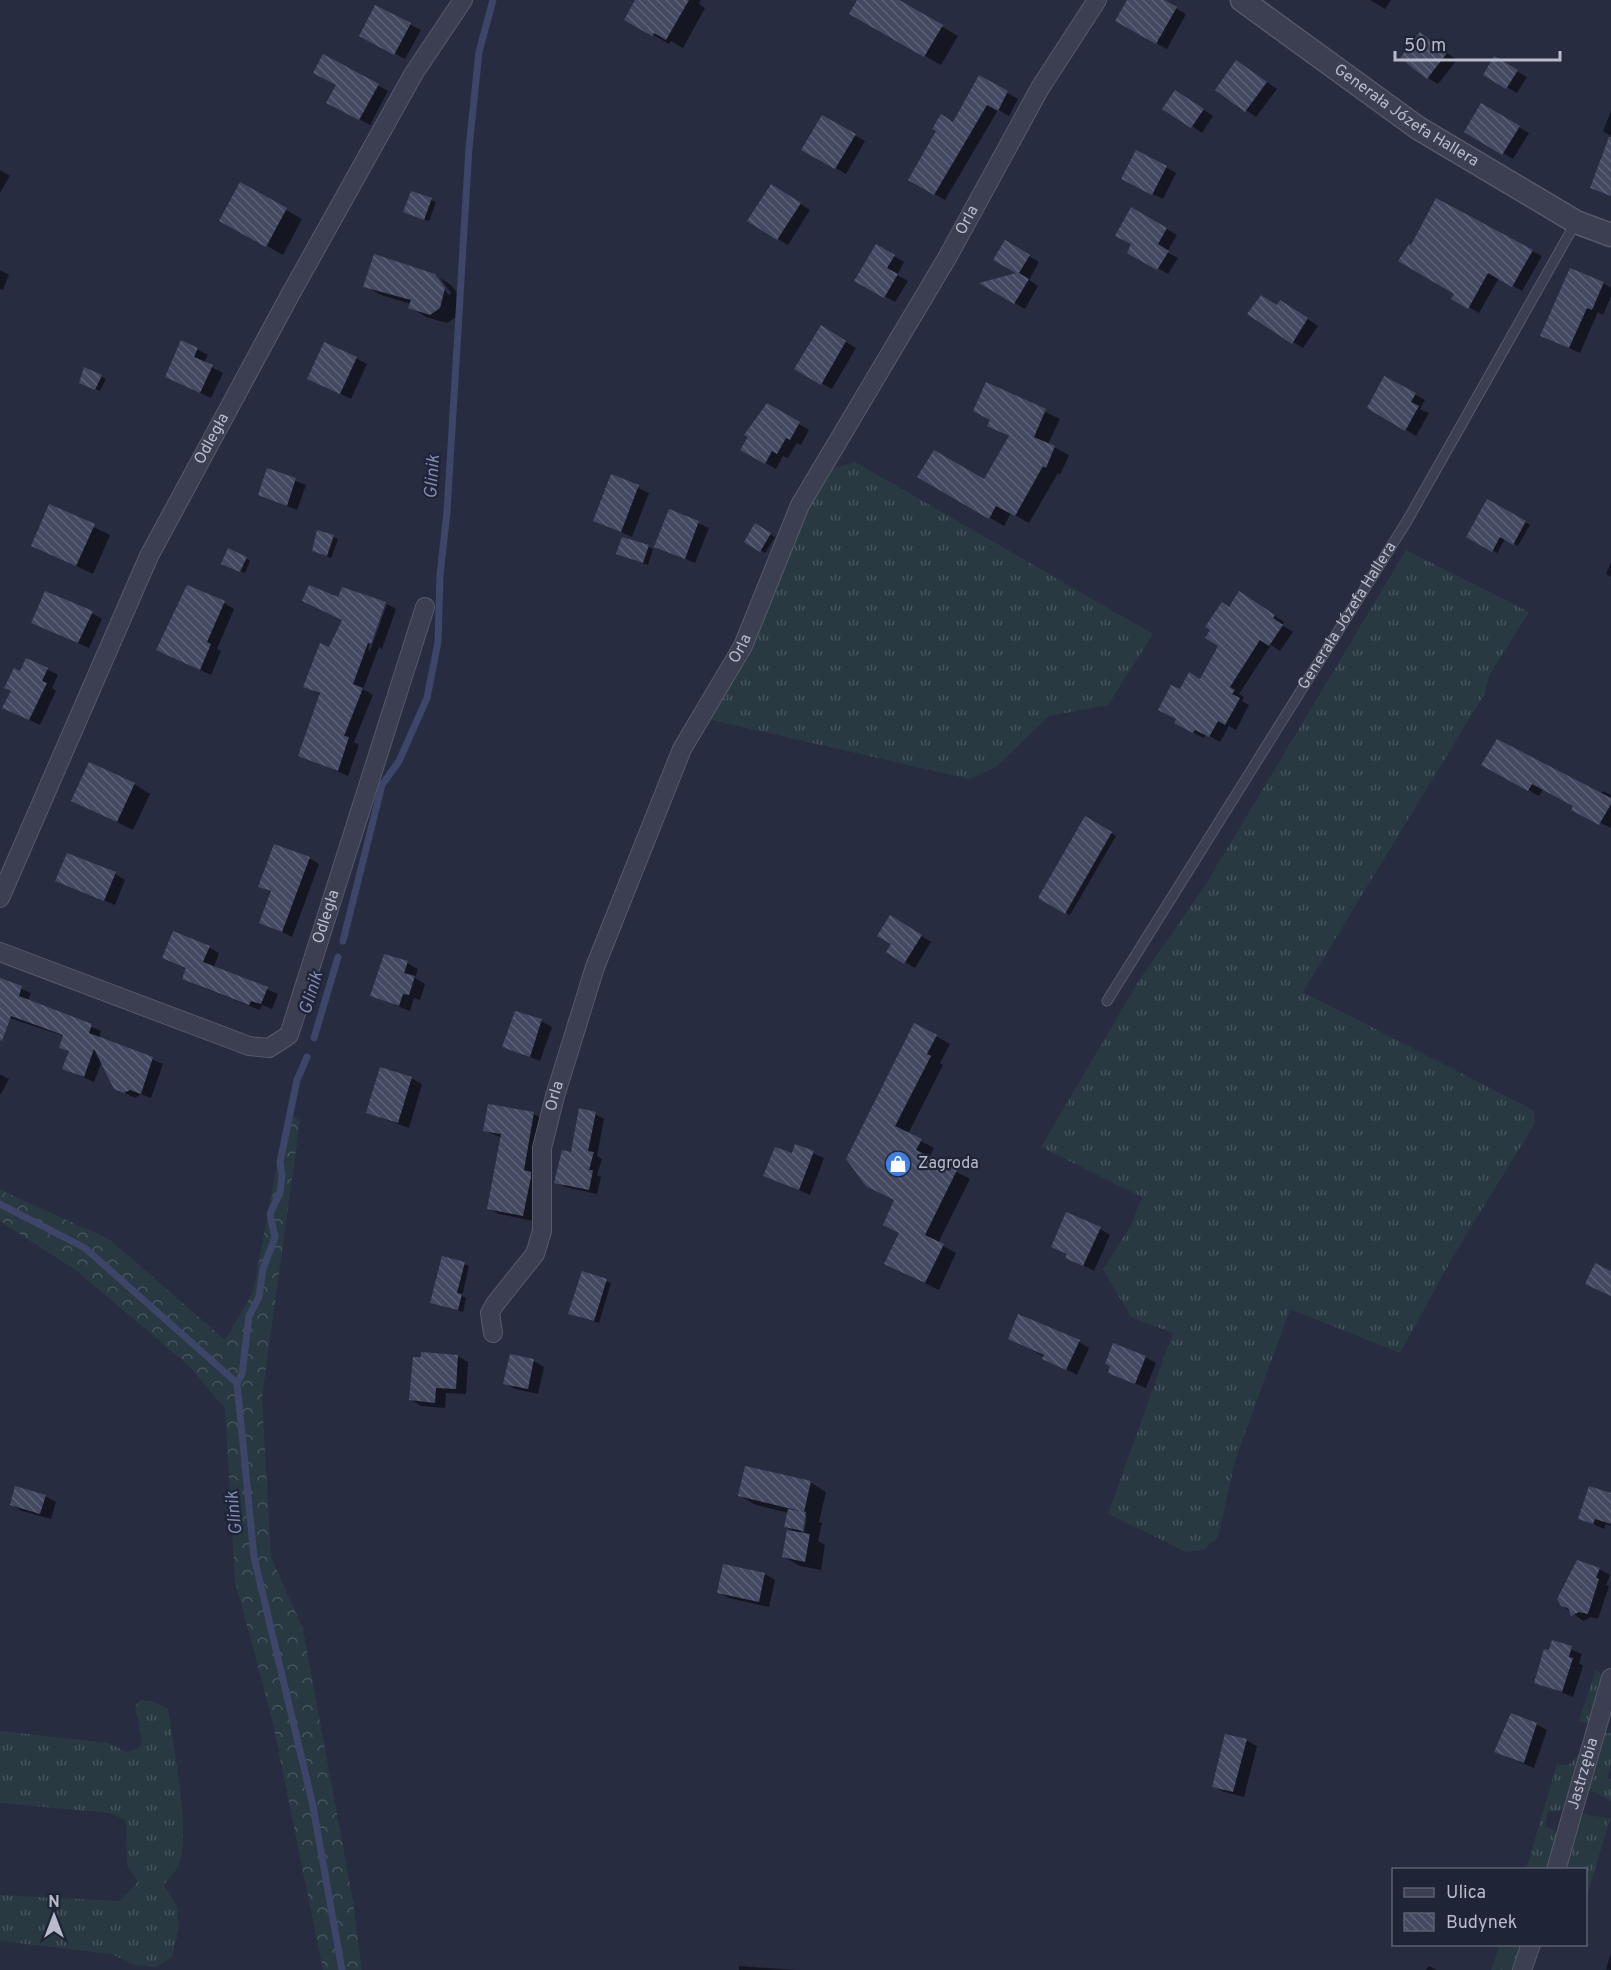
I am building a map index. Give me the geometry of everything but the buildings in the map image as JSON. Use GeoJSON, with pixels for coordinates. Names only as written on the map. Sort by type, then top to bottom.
{"type":"FeatureCollection","features":[{"type":"Feature","properties":{"kind":"street","name":"Odległa"},"geometry":{"type":"LineString","coordinates":[[0,898],[149,556],[290,295],[414,73],[463,0]]}},
{"type":"Feature","properties":{"kind":"street","name":"Orla"},"geometry":{"type":"LineString","coordinates":[[493,1333],[490,1313],[535,1254],[539,1245],[543,1219],[542,1148],[555,1096],[595,967],[682,749],[743,646],[800,505],[947,258],[1040,88],[1097,0]]}},
{"type":"Feature","properties":{"kind":"street","name":"Generała Józefa Hallera"},"geometry":{"type":"LineString","coordinates":[[1242,0],[1418,128],[1576,222],[1611,235]]}},
{"type":"Feature","properties":{"kind":"street","name":"Odległa"},"geometry":{"type":"LineString","coordinates":[[0,952],[249,1046],[268,1048],[289,1035],[425,607]]}},
{"type":"Feature","properties":{"kind":"street","name":"Jastrzębia"},"geometry":{"type":"LineString","coordinates":[[1556,1868],[1611,1678]]}},
{"type":"Feature","properties":{"kind":"street"},"geometry":{"type":"LineString","coordinates":[[1522,1970],[1530,1946]]}},
{"type":"Feature","properties":{"kind":"lane","name":"Generała Józefa Hallera"},"geometry":{"type":"LineString","coordinates":[[1107,1001],[1407,522],[1576,222]]}},
{"type":"Feature","properties":{"kind":"green space"},"geometry":{"type":"Polygon","coordinates":[[[855,462],[1153,634],[1108,705],[1049,716],[996,767],[969,779],[707,719],[794,537],[829,470],[855,462]]]}},
{"type":"Feature","properties":{"kind":"green space"},"geometry":{"type":"Polygon","coordinates":[[[1406,550],[1529,612],[1489,676],[1485,693],[1303,992],[1533,1110],[1535,1123],[1455,1253],[1400,1353],[1290,1309],[1235,1461],[1218,1537],[1203,1550],[1187,1552],[1108,1514],[1173,1333],[1131,1317],[1103,1269],[1131,1225],[1142,1197],[1041,1147],[1138,982],[1206,884],[1406,550]]]}},
{"type":"Feature","properties":{"kind":"green space"},"geometry":{"type":"Polygon","coordinates":[[[287,1112],[300,1121],[262,1397],[271,1557],[303,1629],[353,1901],[362,1970],[323,1970],[272,1719],[235,1581],[225,1409],[189,1366],[77,1271],[0,1221],[0,1190],[109,1239],[225,1340],[253,1292],[287,1112]]]}},
{"type":"Feature","properties":{"kind":"green space"},"geometry":{"type":"Polygon","coordinates":[[[1596,1669],[1604,1677],[1590,1724],[1579,1721],[1596,1669]]]}},
{"type":"Feature","properties":{"kind":"green space"},"geometry":{"type":"Polygon","coordinates":[[[141,1700],[152,1701],[168,1709],[180,1790],[182,1852],[177,1869],[164,1885],[177,1906],[179,1928],[172,1957],[157,1967],[134,1965],[112,1954],[0,1941],[0,1895],[120,1901],[138,1882],[127,1865],[126,1820],[110,1813],[0,1803],[0,1731],[109,1743],[126,1752],[139,1748],[142,1742],[135,1706],[141,1700]]]}},
{"type":"Feature","properties":{"kind":"green space"},"geometry":{"type":"Polygon","coordinates":[[[1601,1732],[1611,1733],[1611,1764],[1607,1777],[1611,1779],[1611,1801],[1586,1788],[1601,1732]]]}},
{"type":"Feature","properties":{"kind":"green space"},"geometry":{"type":"Polygon","coordinates":[[[1578,1754],[1582,1755],[1566,1810],[1548,1811],[1545,1826],[1559,1833],[1549,1868],[1527,1868],[1557,1764],[1570,1764],[1578,1754]]]}},
{"type":"Feature","properties":{"kind":"green space"},"geometry":{"type":"Polygon","coordinates":[[[1580,1813],[1610,1819],[1587,1895],[1587,1868],[1564,1868],[1580,1813]]]}},
{"type":"Feature","properties":{"kind":"green space"},"geometry":{"type":"Polygon","coordinates":[[[1500,1946],[1527,1946],[1516,1970],[1491,1970],[1500,1946]]]}},
{"type":"Feature","properties":{"kind":"waterway","name":"Glinik"},"geometry":{"type":"LineString","coordinates":[[343,941],[382,785],[399,761],[427,698],[438,642],[440,575],[447,512],[469,148],[479,52],[493,0]]}},
{"type":"Feature","properties":{"kind":"waterway","name":"Glinik"},"geometry":{"type":"LineString","coordinates":[[314,1038],[338,957]]}},
{"type":"Feature","properties":{"kind":"waterway","name":"Glinik"},"geometry":{"type":"LineString","coordinates":[[307,1057],[297,1080],[280,1162],[282,1176],[280,1192],[270,1214],[275,1237],[263,1269],[259,1297],[249,1316],[242,1374],[237,1383],[254,1557],[313,1806],[342,1970]]}},
{"type":"Feature","properties":{"kind":"waterway"},"geometry":{"type":"LineString","coordinates":[[0,1204],[85,1248],[237,1383]]}},
{"type":"Feature","properties":{"kind":"place","name":"Zagroda"},"geometry":{"type":"Point","coordinates":[898,1164]}}]}
